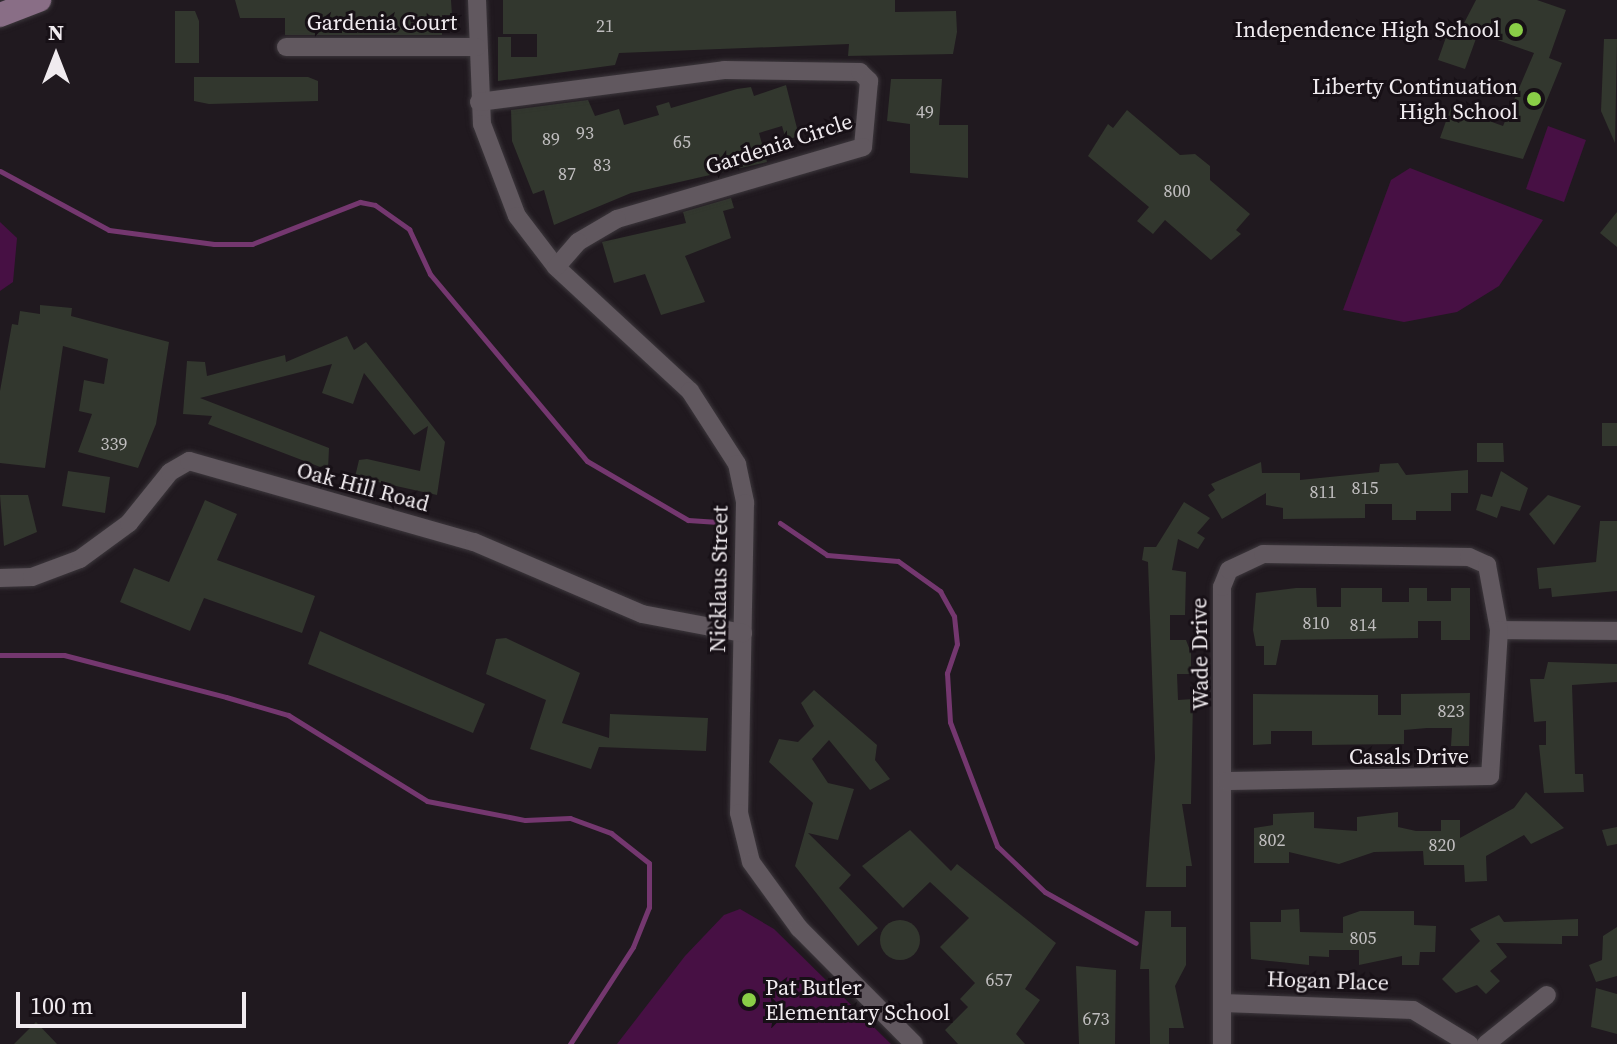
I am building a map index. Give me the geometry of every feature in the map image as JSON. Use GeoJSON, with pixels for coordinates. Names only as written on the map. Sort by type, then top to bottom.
{"type":"FeatureCollection","features":[{"type":"Feature","properties":{"kind":"main road"},"geometry":{"type":"LineString","coordinates":[[0,15],[39,0]]}},
{"type":"Feature","properties":{"kind":"street","name":"Nicklaus Street"},"geometry":{"type":"LineString","coordinates":[[477,0],[479,102],[507,197],[556,267],[690,391],[730,446],[745,503],[739,813],[751,862],[799,928],[914,1044]]}},
{"type":"Feature","properties":{"kind":"street","name":"Gardenia Court"},"geometry":{"type":"LineString","coordinates":[[286,47],[477,47]]}},
{"type":"Feature","properties":{"kind":"street","name":"Gardenia Circle"},"geometry":{"type":"LineString","coordinates":[[479,102],[724,70],[860,72],[869,81],[869,142],[863,147],[617,219],[578,242],[556,267]]}},
{"type":"Feature","properties":{"kind":"street","name":"Oak Hill Road"},"geometry":{"type":"LineString","coordinates":[[0,578],[32,577],[80,559],[129,523],[170,472],[189,461],[474,542],[642,614],[743,633]]}},
{"type":"Feature","properties":{"kind":"street","name":"Wade Drive"},"geometry":{"type":"LineString","coordinates":[[1222,1044],[1226,781],[1222,587],[1237,563],[1263,554],[1469,557],[1494,575],[1499,630]]}},
{"type":"Feature","properties":{"kind":"street"},"geometry":{"type":"LineString","coordinates":[[1499,630],[1617,631]]}},
{"type":"Feature","properties":{"kind":"street","name":"Casals Drive"},"geometry":{"type":"LineString","coordinates":[[1226,781],[1490,776],[1499,630]]}},
{"type":"Feature","properties":{"kind":"street"},"geometry":{"type":"LineString","coordinates":[[1486,1044],[1547,995]]}},
{"type":"Feature","properties":{"kind":"street","name":"Hogan Place"},"geometry":{"type":"LineString","coordinates":[[1223,1003],[1413,1010],[1469,1044]]}},
{"type":"Feature","properties":{"kind":"shaded area"},"geometry":{"type":"Polygon","coordinates":[[[1548,126],[1586,140],[1564,202],[1526,189],[1548,126]]]}},
{"type":"Feature","properties":{"kind":"shaded area"},"geometry":{"type":"Polygon","coordinates":[[[1410,168],[1543,220],[1499,286],[1457,312],[1404,322],[1343,310],[1391,180],[1410,168]]]}},
{"type":"Feature","properties":{"kind":"shaded area"},"geometry":{"type":"Polygon","coordinates":[[[0,222],[17,238],[13,282],[0,291],[0,222]]]}},
{"type":"Feature","properties":{"kind":"shaded area","name":"Pat Butler Elementary School"},"geometry":{"type":"Polygon","coordinates":[[[740,909],[774,929],[891,1044],[617,1044],[685,956],[724,915],[740,909]]]}},
{"type":"Feature","properties":{"kind":"building"},"geometry":{"type":"Polygon","coordinates":[[[235,0],[451,0],[452,15],[442,15],[442,35],[285,35],[285,18],[240,18],[235,0]]]}},
{"type":"Feature","properties":{"kind":"building"},"geometry":{"type":"Polygon","coordinates":[[[503,0],[895,0],[895,12],[956,11],[957,32],[953,54],[848,56],[849,44],[619,53],[615,65],[498,81],[498,37],[511,37],[511,57],[537,57],[537,34],[503,34],[503,0]]]}},
{"type":"Feature","properties":{"kind":"building"},"geometry":{"type":"Polygon","coordinates":[[[1476,0],[1537,0],[1566,10],[1549,58],[1562,63],[1523,159],[1440,138],[1451,107],[1503,126],[1534,53],[1478,33],[1465,69],[1438,60],[1451,23],[1462,27],[1476,0]]]}},
{"type":"Feature","properties":{"kind":"building"},"geometry":{"type":"Polygon","coordinates":[[[175,11],[195,11],[199,21],[199,63],[175,63],[175,11]]]}},
{"type":"Feature","properties":{"kind":"building"},"geometry":{"type":"Polygon","coordinates":[[[1604,39],[1617,39],[1615,143],[1601,111],[1604,39]]]}},
{"type":"Feature","properties":{"kind":"building"},"geometry":{"type":"Polygon","coordinates":[[[194,77],[308,77],[318,81],[318,101],[209,104],[194,101],[194,77]]]}},
{"type":"Feature","properties":{"kind":"building"},"geometry":{"type":"Polygon","coordinates":[[[891,79],[942,79],[939,125],[968,125],[968,178],[910,173],[910,124],[887,121],[891,79]]]}},
{"type":"Feature","properties":{"kind":"building"},"geometry":{"type":"Polygon","coordinates":[[[786,85],[799,136],[786,140],[782,126],[759,133],[767,162],[631,193],[554,225],[544,190],[533,194],[512,141],[511,110],[588,100],[595,116],[619,109],[624,125],[659,115],[656,106],[669,102],[671,108],[751,87],[754,96],[786,85]]]}},
{"type":"Feature","properties":{"kind":"building"},"geometry":{"type":"Polygon","coordinates":[[[1127,110],[1180,155],[1195,154],[1210,166],[1210,180],[1250,214],[1236,230],[1241,234],[1211,260],[1165,220],[1153,234],[1137,221],[1149,207],[1088,156],[1108,124],[1113,128],[1127,110]]]}},
{"type":"Feature","properties":{"kind":"building"},"geometry":{"type":"Polygon","coordinates":[[[731,198],[734,208],[723,211],[731,238],[685,256],[705,302],[661,315],[645,274],[614,283],[602,242],[686,223],[683,212],[731,198]]]}},
{"type":"Feature","properties":{"kind":"building"},"geometry":{"type":"Polygon","coordinates":[[[1617,212],[1617,247],[1600,233],[1617,212]]]}},
{"type":"Feature","properties":{"kind":"building"},"geometry":{"type":"Polygon","coordinates":[[[40,305],[72,308],[71,316],[169,342],[156,424],[138,468],[78,452],[92,414],[79,411],[84,380],[104,384],[108,359],[63,346],[45,468],[0,463],[0,391],[12,324],[18,325],[20,311],[40,314],[40,305]]]}},
{"type":"Feature","properties":{"kind":"building"},"geometry":{"type":"Polygon","coordinates":[[[347,336],[354,350],[366,342],[445,442],[437,495],[355,477],[359,460],[367,459],[420,471],[428,426],[414,435],[364,373],[353,404],[322,393],[332,364],[200,398],[329,448],[328,470],[208,424],[212,416],[183,414],[187,361],[205,362],[207,376],[285,355],[286,362],[347,336]]]}},
{"type":"Feature","properties":{"kind":"building"},"geometry":{"type":"Polygon","coordinates":[[[1602,423],[1617,423],[1617,446],[1602,446],[1602,423]]]}},
{"type":"Feature","properties":{"kind":"building"},"geometry":{"type":"Polygon","coordinates":[[[1477,443],[1503,443],[1504,462],[1477,462],[1477,443]]]}},
{"type":"Feature","properties":{"kind":"building"},"geometry":{"type":"Polygon","coordinates":[[[1261,462],[1262,473],[1300,473],[1300,480],[1379,472],[1380,464],[1398,463],[1406,475],[1468,470],[1468,493],[1451,493],[1451,511],[1416,511],[1416,520],[1392,520],[1392,504],[1365,504],[1365,518],[1283,519],[1283,508],[1266,505],[1266,493],[1222,519],[1208,495],[1215,490],[1211,484],[1261,462]]]}},
{"type":"Feature","properties":{"kind":"building"},"geometry":{"type":"Polygon","coordinates":[[[68,471],[110,477],[105,513],[62,506],[68,471]]]}},
{"type":"Feature","properties":{"kind":"building"},"geometry":{"type":"Polygon","coordinates":[[[1501,471],[1528,488],[1520,511],[1501,506],[1497,518],[1476,510],[1481,494],[1492,497],[1501,471]]]}},
{"type":"Feature","properties":{"kind":"building"},"geometry":{"type":"Polygon","coordinates":[[[0,495],[28,495],[37,532],[4,546],[0,495]]]}},
{"type":"Feature","properties":{"kind":"building"},"geometry":{"type":"Polygon","coordinates":[[[1548,495],[1581,506],[1554,545],[1529,514],[1548,495]]]}},
{"type":"Feature","properties":{"kind":"building"},"geometry":{"type":"Polygon","coordinates":[[[205,500],[237,514],[217,560],[315,596],[302,633],[204,598],[190,631],[120,602],[134,568],[169,582],[205,500]]]}},
{"type":"Feature","properties":{"kind":"building"},"geometry":{"type":"Polygon","coordinates":[[[1184,502],[1210,518],[1197,533],[1205,538],[1198,549],[1178,539],[1172,570],[1186,572],[1185,615],[1170,615],[1170,640],[1186,640],[1191,653],[1191,674],[1177,674],[1178,700],[1193,699],[1191,804],[1182,804],[1192,866],[1186,866],[1186,887],[1146,887],[1155,758],[1148,562],[1142,560],[1144,547],[1156,547],[1184,502]]]}},
{"type":"Feature","properties":{"kind":"building"},"geometry":{"type":"Polygon","coordinates":[[[1600,521],[1617,521],[1617,591],[1552,597],[1551,588],[1539,589],[1537,568],[1596,562],[1600,521]]]}},
{"type":"Feature","properties":{"kind":"building"},"geometry":{"type":"Polygon","coordinates":[[[1316,588],[1317,607],[1341,607],[1341,588],[1382,588],[1382,602],[1409,602],[1409,588],[1427,588],[1427,601],[1451,601],[1451,588],[1470,588],[1470,640],[1441,640],[1441,621],[1418,621],[1418,638],[1281,640],[1276,665],[1264,665],[1264,646],[1256,646],[1253,630],[1256,593],[1316,588]]]}},
{"type":"Feature","properties":{"kind":"building"},"geometry":{"type":"Polygon","coordinates":[[[320,631],[485,704],[473,733],[308,664],[320,631]]]}},
{"type":"Feature","properties":{"kind":"building"},"geometry":{"type":"Polygon","coordinates":[[[506,638],[580,673],[562,723],[609,738],[610,714],[708,718],[706,751],[599,747],[591,769],[530,749],[546,700],[486,674],[496,639],[506,638]]]}},
{"type":"Feature","properties":{"kind":"building"},"geometry":{"type":"Polygon","coordinates":[[[1548,662],[1617,664],[1617,682],[1572,685],[1575,774],[1583,774],[1584,792],[1544,793],[1539,745],[1546,745],[1546,721],[1534,722],[1530,679],[1544,679],[1548,662]]]}},
{"type":"Feature","properties":{"kind":"building"},"geometry":{"type":"Polygon","coordinates":[[[814,690],[877,745],[875,760],[890,779],[870,790],[829,740],[812,759],[828,783],[854,789],[838,840],[808,833],[851,875],[839,888],[878,928],[858,946],[795,866],[813,803],[769,762],[779,739],[798,742],[814,726],[801,703],[814,690]]]}},
{"type":"Feature","properties":{"kind":"building"},"geometry":{"type":"Polygon","coordinates":[[[1470,693],[1469,746],[1451,746],[1452,728],[1404,730],[1404,744],[1312,745],[1312,731],[1271,731],[1271,744],[1253,745],[1253,694],[1378,695],[1378,715],[1401,715],[1401,694],[1470,693]]]}},
{"type":"Feature","properties":{"kind":"building"},"geometry":{"type":"Polygon","coordinates":[[[1526,792],[1564,828],[1531,844],[1524,835],[1486,856],[1487,881],[1465,882],[1464,865],[1424,865],[1423,851],[1374,852],[1339,864],[1289,852],[1289,863],[1254,863],[1254,828],[1273,825],[1273,814],[1314,812],[1314,828],[1357,831],[1357,817],[1398,812],[1398,827],[1416,831],[1441,831],[1441,820],[1460,820],[1460,838],[1514,808],[1526,792]]]}},
{"type":"Feature","properties":{"kind":"building"},"geometry":{"type":"Polygon","coordinates":[[[1617,827],[1617,844],[1607,846],[1602,830],[1617,827]]]}},
{"type":"Feature","properties":{"kind":"building"},"geometry":{"type":"Polygon","coordinates":[[[910,830],[951,871],[957,864],[1056,943],[1025,989],[1040,1000],[1016,1034],[1025,1044],[958,1044],[945,1030],[968,1007],[960,999],[975,983],[940,947],[969,918],[930,882],[903,908],[862,866],[910,830]]]}},
{"type":"Feature","properties":{"kind":"building"},"geometry":{"type":"Polygon","coordinates":[[[1299,909],[1300,932],[1343,933],[1343,917],[1360,911],[1414,911],[1414,925],[1436,926],[1435,952],[1420,952],[1419,965],[1402,965],[1402,956],[1359,965],[1359,950],[1329,950],[1329,957],[1309,956],[1309,965],[1251,959],[1250,922],[1281,922],[1281,910],[1299,909]]]}},
{"type":"Feature","properties":{"kind":"building"},"geometry":{"type":"Polygon","coordinates":[[[1145,911],[1171,911],[1171,927],[1186,927],[1186,965],[1175,986],[1184,1028],[1169,1028],[1169,1044],[1150,1044],[1149,969],[1140,969],[1145,911]]]}},
{"type":"Feature","properties":{"kind":"building"},"geometry":{"type":"Polygon","coordinates":[[[1499,915],[1504,922],[1578,919],[1578,936],[1562,936],[1562,944],[1496,943],[1507,957],[1490,971],[1500,981],[1486,994],[1477,985],[1456,993],[1442,979],[1480,941],[1470,929],[1499,915]]]}},
{"type":"Feature","properties":{"kind":"building"},"geometry":{"type":"Polygon","coordinates":[[[900,920],[914,926],[920,940],[914,954],[900,960],[886,954],[880,940],[886,926],[900,920]]]}},
{"type":"Feature","properties":{"kind":"building"},"geometry":{"type":"Polygon","coordinates":[[[1617,927],[1617,976],[1596,982],[1589,965],[1602,960],[1603,936],[1617,927]]]}},
{"type":"Feature","properties":{"kind":"building"},"geometry":{"type":"Polygon","coordinates":[[[1076,966],[1116,970],[1115,1044],[1079,1044],[1076,966]]]}},
{"type":"Feature","properties":{"kind":"building"},"geometry":{"type":"Polygon","coordinates":[[[1596,988],[1617,994],[1617,1034],[1591,1027],[1596,988]]]}},
{"type":"Feature","properties":{"kind":"building"},"geometry":{"type":"Polygon","coordinates":[[[36,1022],[57,1044],[14,1044],[36,1022]]]}},
{"type":"Feature","properties":{"kind":"waterway"},"geometry":{"type":"LineString","coordinates":[[0,171],[109,230],[214,244],[252,244],[360,202],[375,205],[409,229],[430,274],[587,461],[688,520],[718,522]]}},
{"type":"Feature","properties":{"kind":"waterway"},"geometry":{"type":"LineString","coordinates":[[780,523],[827,555],[898,561],[940,591],[954,616],[957,644],[947,673],[950,722],[997,846],[1045,892],[1136,943]]}},
{"type":"Feature","properties":{"kind":"waterway"},"geometry":{"type":"LineString","coordinates":[[0,655],[64,655],[288,715],[427,801],[525,820],[570,818],[611,833],[649,863],[649,907],[633,947],[570,1044]]}},
{"type":"Feature","properties":{"kind":"place","name":"Independence High School"},"geometry":{"type":"Point","coordinates":[1516,30]}},
{"type":"Feature","properties":{"kind":"place","name":"Liberty Continuation High School"},"geometry":{"type":"Point","coordinates":[1534,99]}},
{"type":"Feature","properties":{"kind":"place","name":"Pat Butler Elementary School"},"geometry":{"type":"Point","coordinates":[749,1000]}}]}
